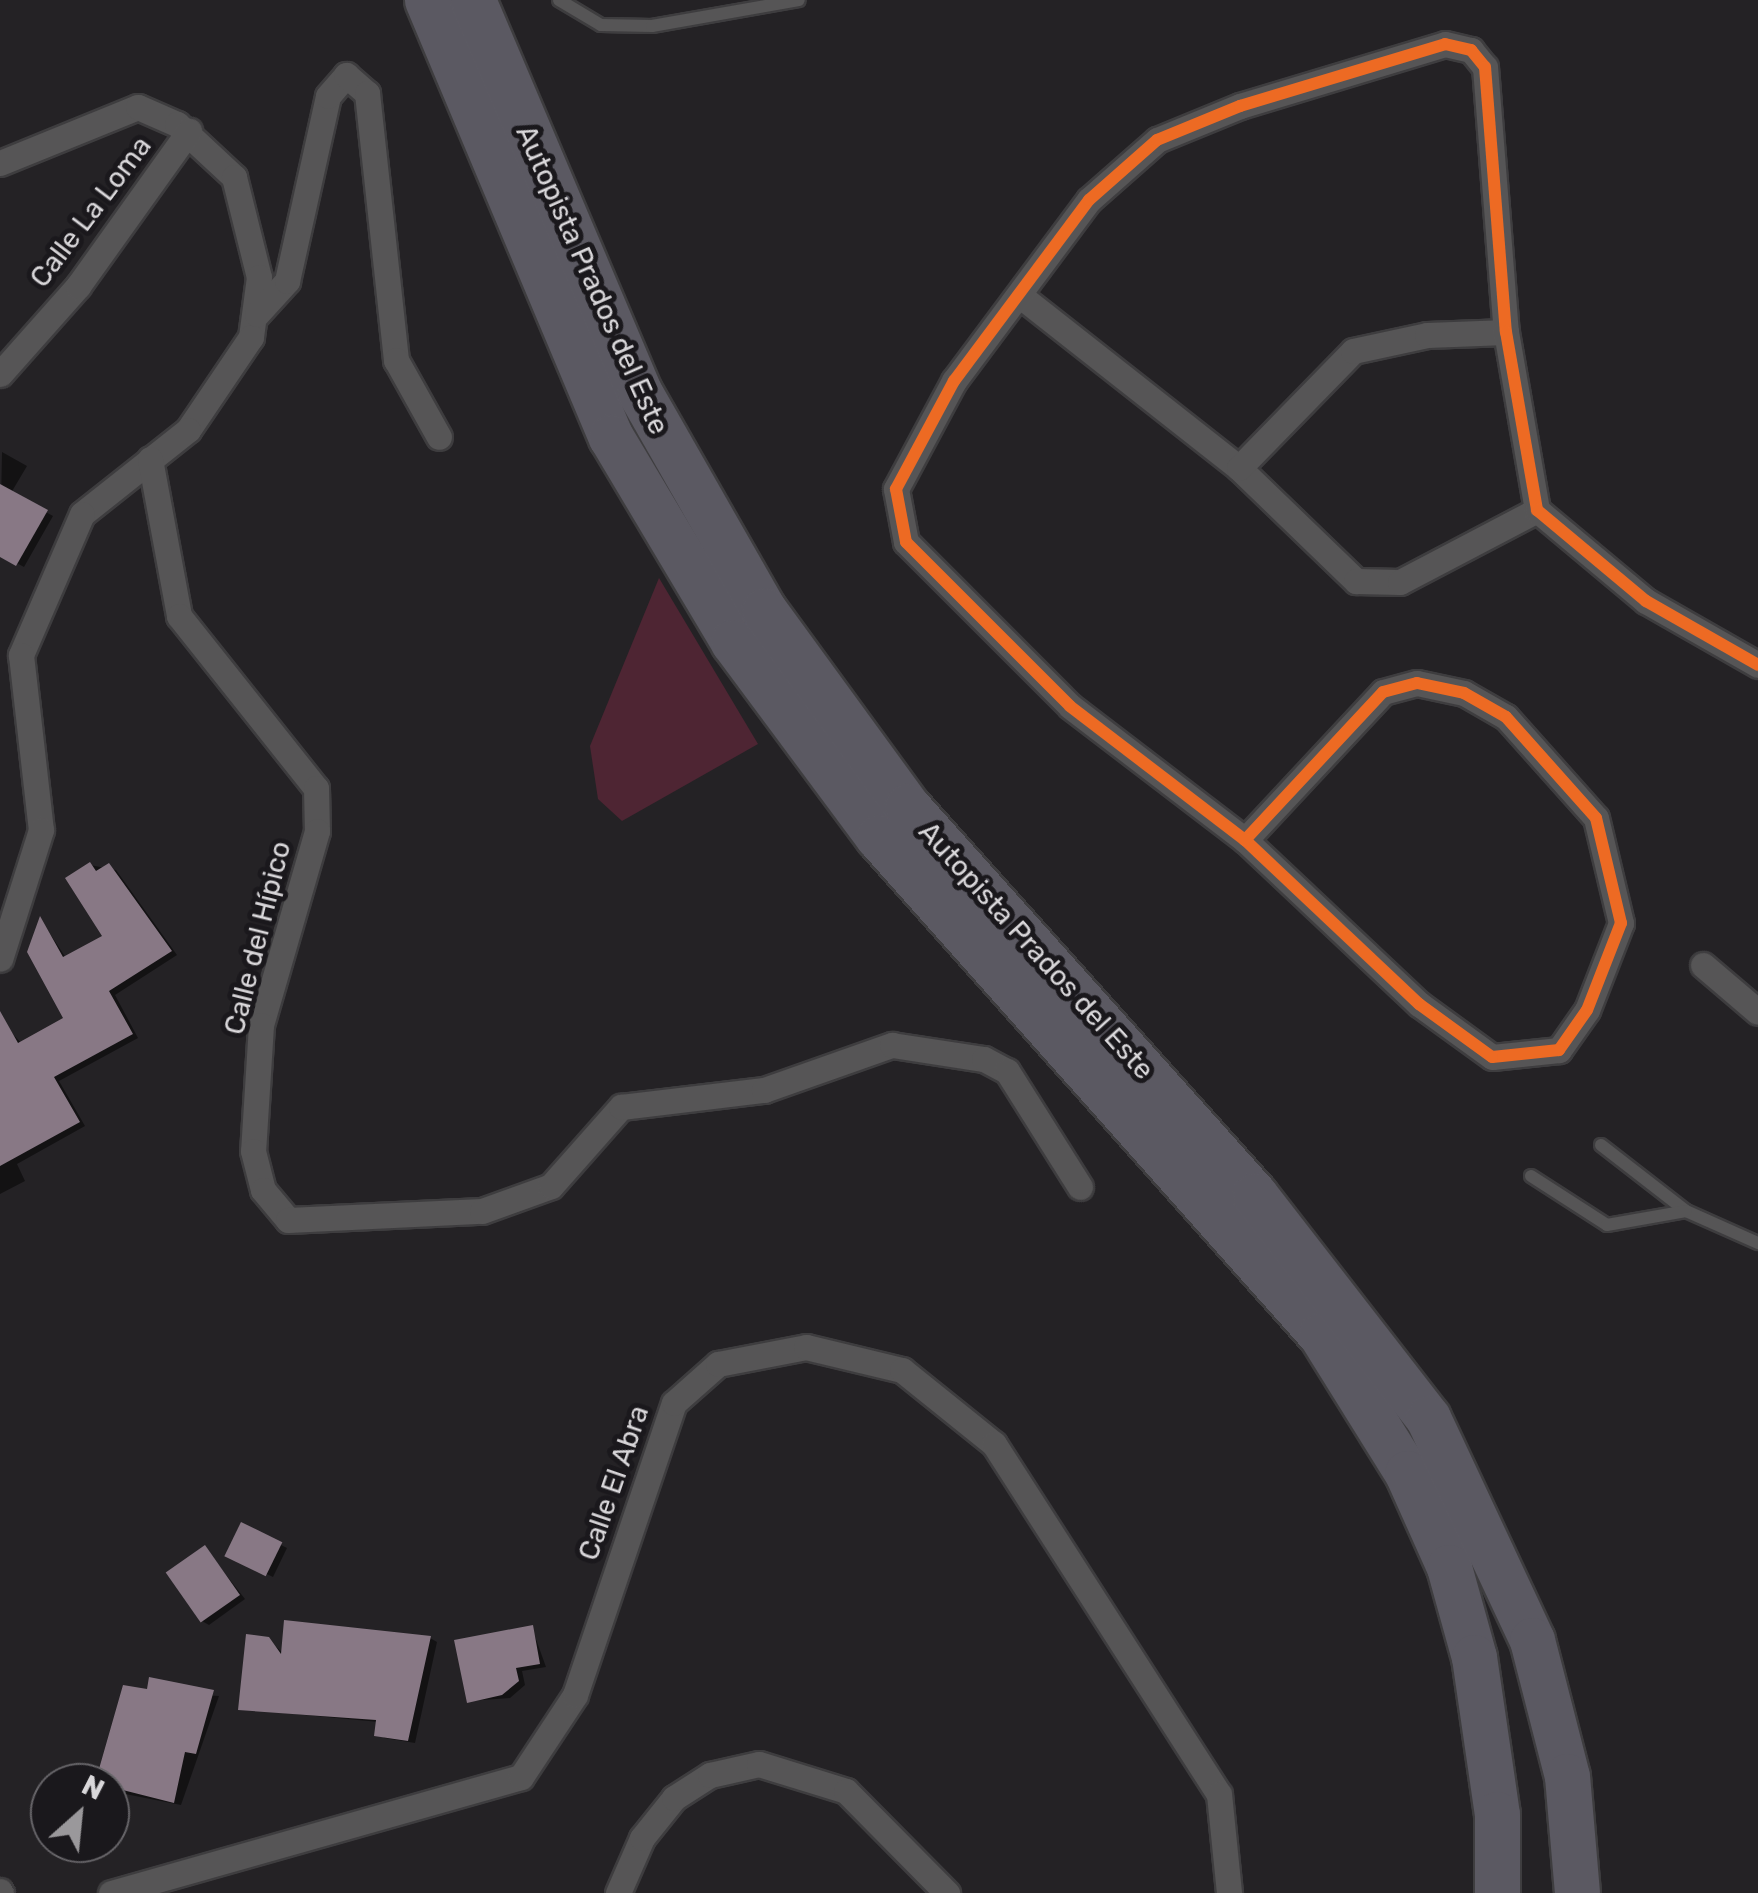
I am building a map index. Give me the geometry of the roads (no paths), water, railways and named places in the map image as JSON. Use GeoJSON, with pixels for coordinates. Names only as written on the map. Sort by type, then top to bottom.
{"type":"FeatureCollection","features":[{"type":"Feature","properties":{"kind":"highway","name":"Autopista Prados del Este"},"geometry":{"type":"LineString","coordinates":[[428,0],[611,437],[733,642],[878,838],[1321,1335],[1407,1473],[1474,1657],[1495,1796],[1497,1893]]}},
{"type":"Feature","properties":{"kind":"highway","name":"Autopista Prados del Este"},"geometry":{"type":"LineString","coordinates":[[473,0],[640,393],[774,625],[907,806],[1255,1195],[1428,1418],[1532,1640],[1567,1776],[1577,1893]]}},
{"type":"Feature","properties":{"kind":"street"},"geometry":{"type":"LineString","coordinates":[[1245,840],[1384,692],[1417,683],[1464,692],[1506,716],[1596,818],[1621,923],[1588,1010],[1559,1050],[1492,1058],[1419,1004],[1245,840],[1070,706],[906,542],[896,489],[954,381],[1022,298],[1089,200],[1157,140],[1445,44],[1471,50],[1484,66],[1506,332],[1538,510],[1646,601],[1758,665]]}},
{"type":"Feature","properties":{"kind":"street"},"geometry":{"type":"LineString","coordinates":[[0,959],[41,830],[21,655],[82,514],[188,430],[258,314],[287,281],[328,96],[346,75],[366,92],[396,360],[439,437]]}},
{"type":"Feature","properties":{"kind":"street"},"geometry":{"type":"LineString","coordinates":[[0,164],[138,107],[190,130],[234,176],[260,277],[258,314]]}},
{"type":"Feature","properties":{"kind":"street","name":"Calle La Loma"},"geometry":{"type":"LineString","coordinates":[[0,374],[78,286],[190,130]]}},
{"type":"Feature","properties":{"kind":"street"},"geometry":{"type":"LineString","coordinates":[[1022,298],[1239,468],[1356,581],[1400,582],[1538,510]]}},
{"type":"Feature","properties":{"kind":"street"},"geometry":{"type":"LineString","coordinates":[[1239,468],[1353,350],[1426,334],[1506,332]]}},
{"type":"Feature","properties":{"kind":"street","name":"Calle del Hípico"},"geometry":{"type":"LineString","coordinates":[[150,459],[178,616],[316,788],[317,831],[261,1025],[253,1151],[263,1190],[288,1220],[482,1211],[551,1186],[620,1107],[764,1090],[892,1045],[984,1059],[1007,1072],[1080,1187]]}},
{"type":"Feature","properties":{"kind":"street"},"geometry":{"type":"LineString","coordinates":[[1703,964],[1758,1012]]}},
{"type":"Feature","properties":{"kind":"street","name":"Calle El Abra"},"geometry":{"type":"LineString","coordinates":[[111,1893],[522,1778],[575,1695],[674,1403],[718,1364],[806,1347],[902,1370],[994,1444],[1219,1794],[1229,1893]]}},
{"type":"Feature","properties":{"kind":"street"},"geometry":{"type":"LineString","coordinates":[[618,1893],[642,1838],[674,1798],[710,1775],[758,1764],[846,1791],[946,1893]]}},
{"type":"Feature","properties":{"kind":"lane"},"geometry":{"type":"LineString","coordinates":[[560,0],[601,25],[652,26],[799,0]]}},
{"type":"Feature","properties":{"kind":"lane"},"geometry":{"type":"LineString","coordinates":[[1601,1144],[1686,1211],[1758,1244]]}},
{"type":"Feature","properties":{"kind":"lane"},"geometry":{"type":"LineString","coordinates":[[1531,1176],[1607,1225],[1686,1211]]}}]}
